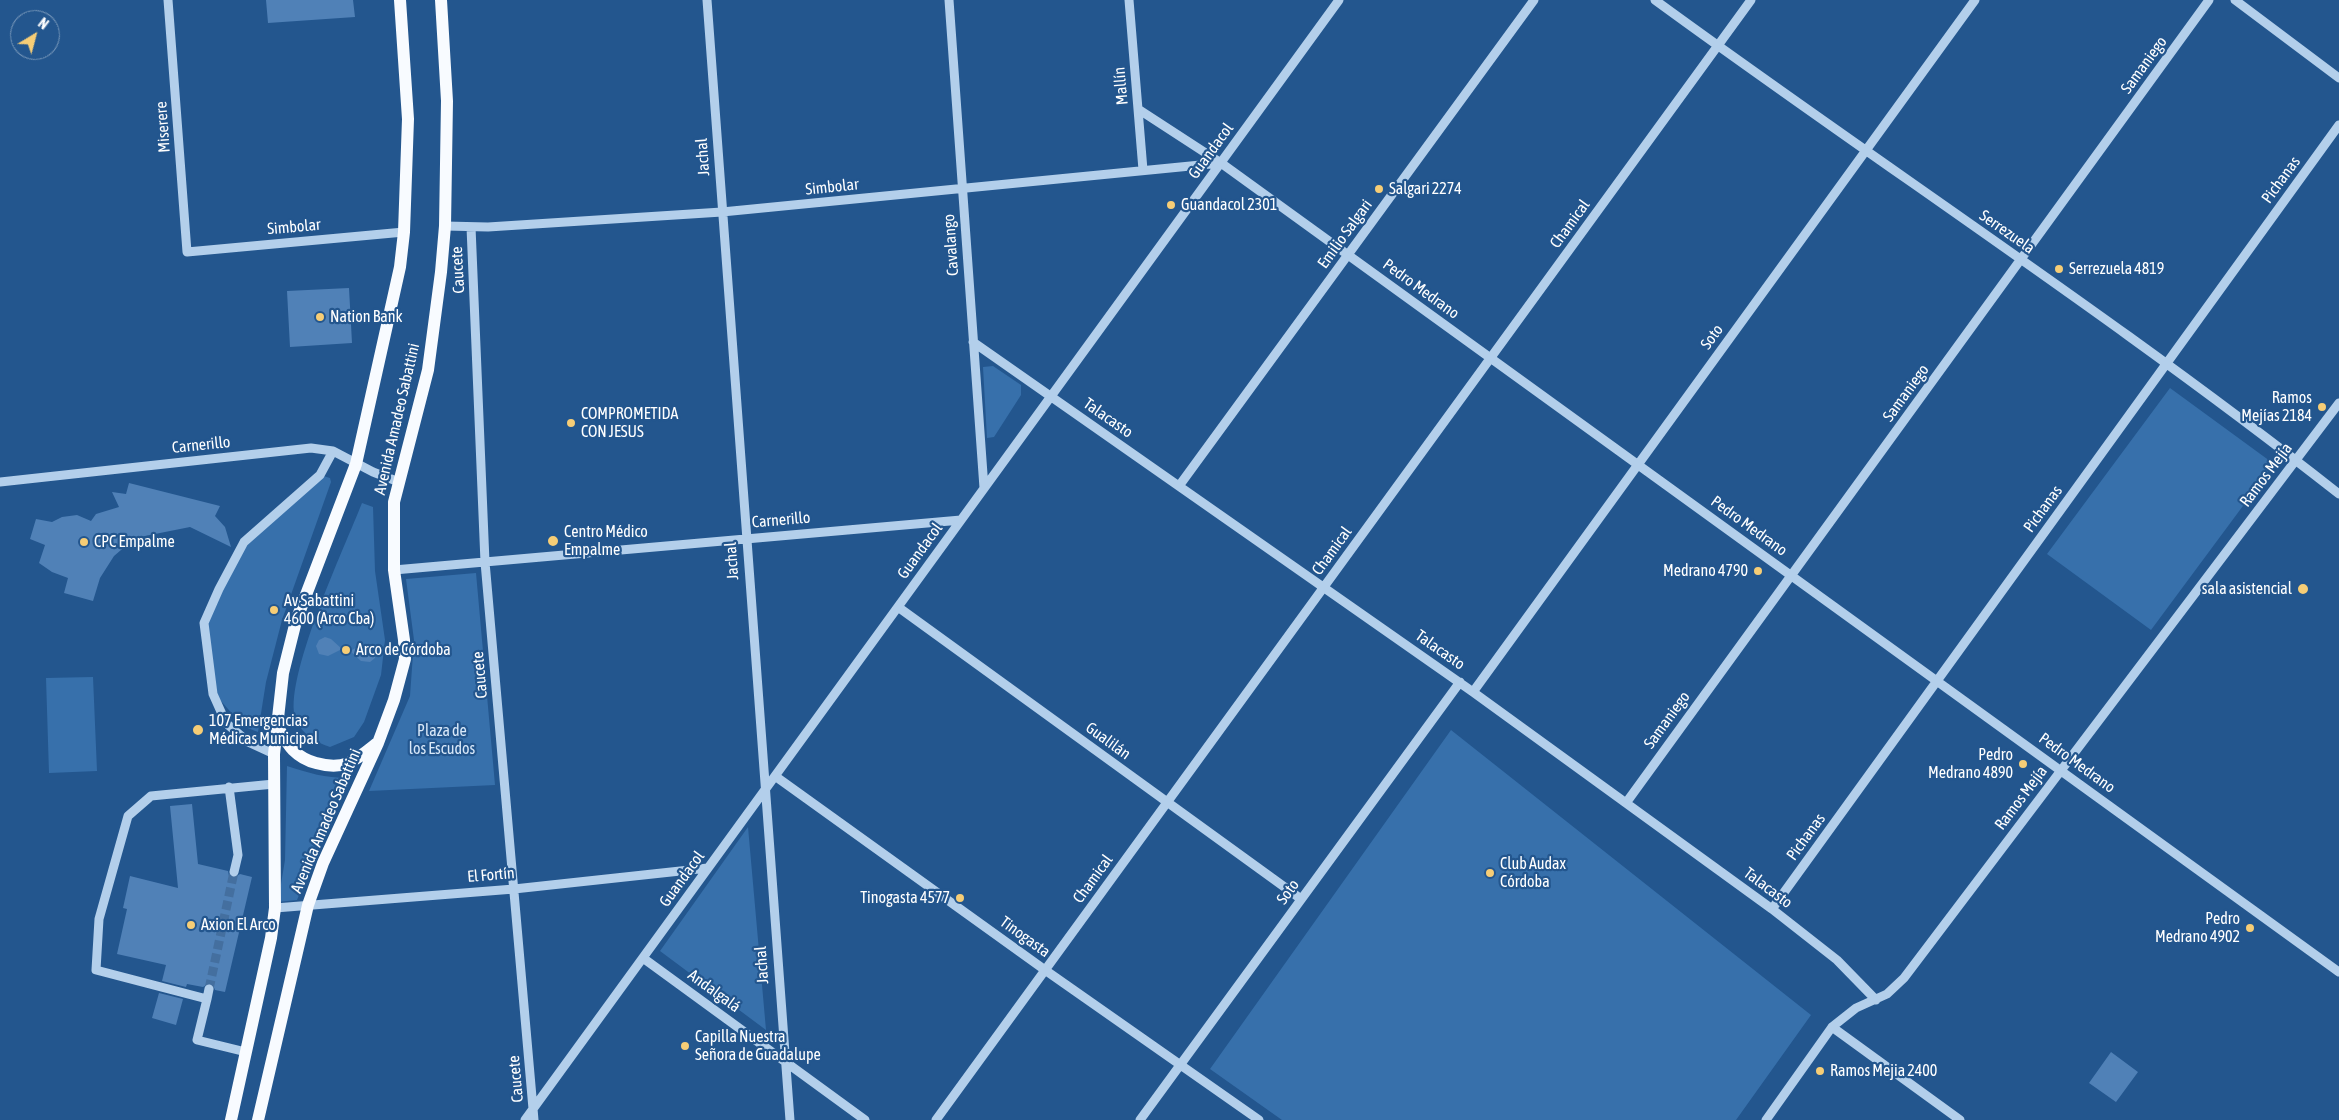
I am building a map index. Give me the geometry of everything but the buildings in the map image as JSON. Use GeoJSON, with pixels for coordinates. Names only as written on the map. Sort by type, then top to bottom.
{"type":"FeatureCollection","features":[{"type":"Feature","properties":{"kind":"main road","name":"Avenida Amadeo Sabattini"},"geometry":{"type":"LineString","coordinates":[[230,1120],[272,938],[275,908],[274,754],[283,673],[296,621],[356,464],[394,297],[404,232],[408,119],[400,0]]}},
{"type":"Feature","properties":{"kind":"main road","name":"Avenida Amadeo Sabattini"},"geometry":{"type":"LineString","coordinates":[[258,1120],[308,905],[323,863],[378,742],[394,700],[405,659],[394,570],[394,502],[428,370],[438,304],[445,226],[447,101],[441,0]]}},
{"type":"Feature","properties":{"kind":"main road"},"geometry":{"type":"LineString","coordinates":[[276,724],[292,750],[309,761],[331,767],[344,766],[357,759],[378,742]]}},
{"type":"Feature","properties":{"kind":"street","name":"Miserere"},"geometry":{"type":"LineString","coordinates":[[168,0],[187,252]]}},
{"type":"Feature","properties":{"kind":"street","name":"Jachal"},"geometry":{"type":"LineString","coordinates":[[707,0],[764,792],[790,1120]]}},
{"type":"Feature","properties":{"kind":"street","name":"Cavalango"},"geometry":{"type":"LineString","coordinates":[[949,0],[984,488]]}},
{"type":"Feature","properties":{"kind":"street","name":"Mallín"},"geometry":{"type":"LineString","coordinates":[[1129,0],[1143,170]]}},
{"type":"Feature","properties":{"kind":"street","name":"Guandacol"},"geometry":{"type":"LineString","coordinates":[[525,1120],[1339,0]]}},
{"type":"Feature","properties":{"kind":"street","name":"Emilio Salgari"},"geometry":{"type":"LineString","coordinates":[[1178,486],[1534,0]]}},
{"type":"Feature","properties":{"kind":"street","name":"Serrezuela"},"geometry":{"type":"LineString","coordinates":[[1654,0],[2021,260],[2296,460],[2339,494]]}},
{"type":"Feature","properties":{"kind":"street","name":"Chamical"},"geometry":{"type":"LineString","coordinates":[[936,1120],[1752,0]]}},
{"type":"Feature","properties":{"kind":"street","name":"Soto"},"geometry":{"type":"LineString","coordinates":[[1473,692],[1976,0]]}},
{"type":"Feature","properties":{"kind":"street","name":"Samaniego"},"geometry":{"type":"LineString","coordinates":[[1626,803],[2209,0]]}},
{"type":"Feature","properties":{"kind":"street"},"geometry":{"type":"LineString","coordinates":[[2235,0],[2339,78]]}},
{"type":"Feature","properties":{"kind":"street","name":"Pedro Medrano"},"geometry":{"type":"LineString","coordinates":[[1138,109],[1221,162],[2339,972]]}},
{"type":"Feature","properties":{"kind":"street","name":"Pichanas"},"geometry":{"type":"LineString","coordinates":[[1772,909],[2339,125]]}},
{"type":"Feature","properties":{"kind":"street","name":"Simbolar"},"geometry":{"type":"LineString","coordinates":[[445,226],[471,227],[722,212],[1221,162]]}},
{"type":"Feature","properties":{"kind":"street","name":"Caucete"},"geometry":{"type":"LineString","coordinates":[[471,227],[485,562],[534,1120]]}},
{"type":"Feature","properties":{"kind":"street","name":"Simbolar"},"geometry":{"type":"LineString","coordinates":[[187,252],[404,232]]}},
{"type":"Feature","properties":{"kind":"street","name":"Talacasto"},"geometry":{"type":"LineString","coordinates":[[973,342],[1460,682],[1772,909],[1837,960],[1876,1000]]}},
{"type":"Feature","properties":{"kind":"street","name":"Ramos Mejía"},"geometry":{"type":"LineString","coordinates":[[1766,1120],[1832,1028],[1856,1008],[1876,1000],[1896,987],[1904,978],[2339,403]]}},
{"type":"Feature","properties":{"kind":"street","name":"Carnerillo"},"geometry":{"type":"LineString","coordinates":[[0,482],[311,448],[333,451],[356,464],[398,482]]}},
{"type":"Feature","properties":{"kind":"street"},"geometry":{"type":"LineString","coordinates":[[274,754],[248,742],[226,723],[212,694],[204,623],[219,589],[244,542],[320,475],[333,451]]}},
{"type":"Feature","properties":{"kind":"street","name":"Carnerillo"},"geometry":{"type":"LineString","coordinates":[[394,570],[961,520]]}},
{"type":"Feature","properties":{"kind":"street","name":"Gualilán"},"geometry":{"type":"LineString","coordinates":[[898,607],[1301,899]]}},
{"type":"Feature","properties":{"kind":"street","name":"Soto"},"geometry":{"type":"LineString","coordinates":[[1140,1120],[1460,682]]}},
{"type":"Feature","properties":{"kind":"street","name":"Tinogasta"},"geometry":{"type":"LineString","coordinates":[[775,776],[1045,970],[1259,1120]]}},
{"type":"Feature","properties":{"kind":"street"},"geometry":{"type":"LineString","coordinates":[[207,999],[96,970],[99,919],[128,816],[151,796],[274,784]]}},
{"type":"Feature","properties":{"kind":"street"},"geometry":{"type":"LineString","coordinates":[[229,788],[238,855],[234,872]]}},
{"type":"Feature","properties":{"kind":"street","name":"El Fortín"},"geometry":{"type":"LineString","coordinates":[[275,908],[514,888],[708,868]]}},
{"type":"Feature","properties":{"kind":"street","name":"Andalgalá"},"geometry":{"type":"LineString","coordinates":[[643,958],[865,1120]]}},
{"type":"Feature","properties":{"kind":"street"},"geometry":{"type":"LineString","coordinates":[[209,989],[197,1040],[246,1052]]}},
{"type":"Feature","properties":{"kind":"street"},"geometry":{"type":"LineString","coordinates":[[1832,1028],[1960,1120]]}},
{"type":"Feature","properties":{"kind":"green space"},"geometry":{"type":"Polygon","coordinates":[[[993,366],[1021,385],[1021,395],[994,437],[987,438],[983,367],[993,366]]]}},
{"type":"Feature","properties":{"kind":"green space"},"geometry":{"type":"Polygon","coordinates":[[[2170,388],[2274,464],[2151,630],[2047,554],[2170,388]]]}},
{"type":"Feature","properties":{"kind":"green space"},"geometry":{"type":"Polygon","coordinates":[[[320,475],[330,478],[331,482],[282,620],[266,682],[258,732],[245,727],[214,693],[204,623],[244,542],[320,475]]]}},
{"type":"Feature","properties":{"kind":"green space"},"geometry":{"type":"Polygon","coordinates":[[[362,503],[373,507],[375,571],[385,640],[381,675],[364,722],[354,737],[330,747],[314,740],[302,730],[296,720],[294,702],[298,676],[317,613],[362,503]]]}},
{"type":"Feature","properties":{"kind":"green space","name":"Plaza de los Escudos"},"geometry":{"type":"Polygon","coordinates":[[[476,573],[495,785],[369,791],[410,696],[414,640],[406,579],[476,573]]]}},
{"type":"Feature","properties":{"kind":"green space"},"geometry":{"type":"Polygon","coordinates":[[[93,677],[97,771],[49,773],[46,678],[93,677]]]}},
{"type":"Feature","properties":{"kind":"green space","name":"Club Audax Córdoba"},"geometry":{"type":"Polygon","coordinates":[[[1451,730],[1811,1015],[1736,1120],[1282,1120],[1210,1069],[1451,730]]]}},
{"type":"Feature","properties":{"kind":"green space"},"geometry":{"type":"Polygon","coordinates":[[[287,766],[317,775],[347,778],[297,900],[278,902],[285,860],[287,766]]]}},
{"type":"Feature","properties":{"kind":"green space"},"geometry":{"type":"Polygon","coordinates":[[[748,827],[766,1030],[660,951],[748,827]]]}},
{"type":"Feature","properties":{"kind":"tunnel"},"geometry":{"type":"LineString","coordinates":[[209,989],[234,872]]}},
{"type":"Feature","properties":{"kind":"place","name":"Salgari 2274"},"geometry":{"type":"Point","coordinates":[1379,189]}},
{"type":"Feature","properties":{"kind":"place","name":"Guandacol 2301"},"geometry":{"type":"Point","coordinates":[1171,205]}},
{"type":"Feature","properties":{"kind":"place","name":"Serrezuela 4819"},"geometry":{"type":"Point","coordinates":[2059,269]}},
{"type":"Feature","properties":{"kind":"place","name":"Nation Bank"},"geometry":{"type":"Point","coordinates":[320,317]}},
{"type":"Feature","properties":{"kind":"place","name":"Ramos Mejías 2184"},"geometry":{"type":"Point","coordinates":[2322,407]}},
{"type":"Feature","properties":{"kind":"place","name":"COMPROMETIDA CON JESUS"},"geometry":{"type":"Point","coordinates":[571,423]}},
{"type":"Feature","properties":{"kind":"place","name":"Centro Médico Empalme"},"geometry":{"type":"Point","coordinates":[553,541]}},
{"type":"Feature","properties":{"kind":"place","name":"CPC Empalme"},"geometry":{"type":"Point","coordinates":[84,542]}},
{"type":"Feature","properties":{"kind":"place","name":"Medrano 4790"},"geometry":{"type":"Point","coordinates":[1758,571]}},
{"type":"Feature","properties":{"kind":"place","name":"sala asistencial"},"geometry":{"type":"Point","coordinates":[2303,589]}},
{"type":"Feature","properties":{"kind":"place","name":"Av Sabattini 4600 (Arco Cba)"},"geometry":{"type":"Point","coordinates":[274,610]}},
{"type":"Feature","properties":{"kind":"place","name":"Arco de Córdoba"},"geometry":{"type":"Point","coordinates":[346,650]}},
{"type":"Feature","properties":{"kind":"place","name":"107 Emergencias Médicas Municipal"},"geometry":{"type":"Point","coordinates":[198,730]}},
{"type":"Feature","properties":{"kind":"place","name":"Pedro Medrano 4890"},"geometry":{"type":"Point","coordinates":[2023,764]}},
{"type":"Feature","properties":{"kind":"place","name":"Club Audax Córdoba"},"geometry":{"type":"Point","coordinates":[1490,873]}},
{"type":"Feature","properties":{"kind":"place","name":"Tinogasta 4577"},"geometry":{"type":"Point","coordinates":[960,898]}},
{"type":"Feature","properties":{"kind":"place","name":"Axion El Arco"},"geometry":{"type":"Point","coordinates":[191,925]}},
{"type":"Feature","properties":{"kind":"place","name":"Pedro Medrano 4902"},"geometry":{"type":"Point","coordinates":[2250,928]}},
{"type":"Feature","properties":{"kind":"place","name":"Capilla Nuestra Señora de Guadalupe"},"geometry":{"type":"Point","coordinates":[685,1046]}},
{"type":"Feature","properties":{"kind":"place","name":"Ramos Mejia 2400"},"geometry":{"type":"Point","coordinates":[1820,1071]}}]}
